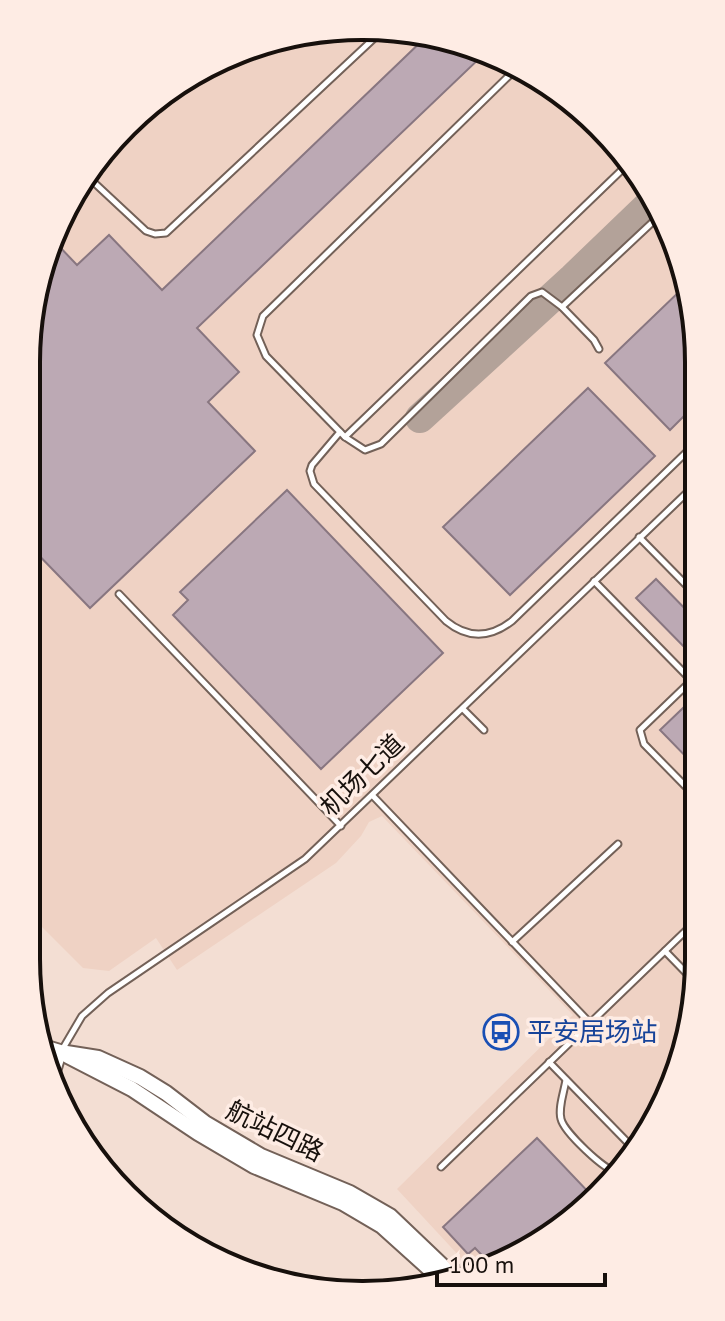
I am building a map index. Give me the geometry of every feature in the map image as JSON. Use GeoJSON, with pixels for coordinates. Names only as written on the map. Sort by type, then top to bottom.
{"type":"FeatureCollection","features":[{"type":"Feature","properties":{"kind":"main road","name":"航站四路"},"geometry":{"type":"LineString","coordinates":[[53,1050],[98,1058],[140,1077],[229,1138],[261,1156],[350,1193],[377,1208],[390,1216],[446,1270]]}},
{"type":"Feature","properties":{"kind":"main road","name":"航站四路"},"geometry":{"type":"LineString","coordinates":[[60,1052],[132,1089],[254,1166],[343,1203],[382,1226],[434,1273]]}},
{"type":"Feature","properties":{"kind":"street","name":"机场七道"},"geometry":{"type":"LineString","coordinates":[[57,1062],[60,1052]]}},
{"type":"Feature","properties":{"kind":"lane"},"geometry":{"type":"LineString","coordinates":[[94,183],[146,231],[166,233],[372,40]]}},
{"type":"Feature","properties":{"kind":"lane"},"geometry":{"type":"LineString","coordinates":[[509,75],[259,321],[257,335],[262,351],[342,435],[365,450],[381,444],[531,296],[542,292],[562,307],[599,349]]}},
{"type":"Feature","properties":{"kind":"lane"},"geometry":{"type":"LineString","coordinates":[[621,170],[342,435],[312,465],[310,471],[314,484],[446,621],[464,633],[484,635],[512,621],[685,454]]}},
{"type":"Feature","properties":{"kind":"lane"},"geometry":{"type":"LineString","coordinates":[[562,307],[653,222]]}},
{"type":"Feature","properties":{"kind":"lane","name":"机场七道"},"geometry":{"type":"LineString","coordinates":[[60,1052],[82,1016],[108,993],[305,859],[685,494]]}},
{"type":"Feature","properties":{"kind":"lane"},"geometry":{"type":"LineString","coordinates":[[639,537],[685,584]]}},
{"type":"Feature","properties":{"kind":"lane"},"geometry":{"type":"LineString","coordinates":[[594,581],[685,673]]}},
{"type":"Feature","properties":{"kind":"lane"},"geometry":{"type":"LineString","coordinates":[[119,594],[341,826]]}},
{"type":"Feature","properties":{"kind":"lane"},"geometry":{"type":"LineString","coordinates":[[685,687],[640,730],[644,744],[685,786]]}},
{"type":"Feature","properties":{"kind":"lane"},"geometry":{"type":"LineString","coordinates":[[463,709],[484,730]]}},
{"type":"Feature","properties":{"kind":"lane"},"geometry":{"type":"LineString","coordinates":[[373,796],[590,1023]]}},
{"type":"Feature","properties":{"kind":"lane"},"geometry":{"type":"LineString","coordinates":[[512,942],[618,844]]}},
{"type":"Feature","properties":{"kind":"lane"},"geometry":{"type":"LineString","coordinates":[[441,1167],[685,932]]}},
{"type":"Feature","properties":{"kind":"lane"},"geometry":{"type":"LineString","coordinates":[[665,951],[684,971]]}},
{"type":"Feature","properties":{"kind":"lane"},"geometry":{"type":"LineString","coordinates":[[549,1062],[628,1142]]}},
{"type":"Feature","properties":{"kind":"lane"},"geometry":{"type":"LineString","coordinates":[[566,1079],[560,1113],[563,1126],[607,1169]]}},
{"type":"Feature","properties":{"kind":"shaded area"},"geometry":{"type":"Polygon","coordinates":[[[384,41],[446,51],[505,73],[542,94],[575,120],[591,134],[631,183],[652,220],[668,259],[682,320],[685,362],[685,958],[679,1021],[668,1062],[652,1101],[631,1138],[591,1187],[542,1227],[505,1248],[466,1264],[397,1189],[573,1015],[382,816],[369,822],[361,836],[336,863],[177,970],[156,938],[109,971],[83,968],[40,925],[40,362],[46,300],[57,259],[73,220],[94,183],[134,134],[183,94],[220,73],[259,57],[320,43],[384,41]]]}},
{"type":"Feature","properties":{"kind":"building"},"geometry":{"type":"Polygon","coordinates":[[[418,45],[477,61],[197,328],[239,372],[208,402],[255,451],[90,608],[40,556],[40,362],[46,300],[61,248],[77,265],[109,235],[162,290],[418,45]]]}},
{"type":"Feature","properties":{"kind":"building"},"geometry":{"type":"Polygon","coordinates":[[[677,293],[684,341],[685,415],[670,430],[605,363],[677,293]]]}},
{"type":"Feature","properties":{"kind":"building"},"geometry":{"type":"Polygon","coordinates":[[[588,388],[655,456],[510,595],[443,527],[588,388]]]}},
{"type":"Feature","properties":{"kind":"building"},"geometry":{"type":"Polygon","coordinates":[[[287,490],[443,653],[321,769],[173,615],[188,600],[180,592],[287,490]]]}},
{"type":"Feature","properties":{"kind":"building"},"geometry":{"type":"Polygon","coordinates":[[[656,579],[685,609],[685,648],[636,598],[656,579]]]}},
{"type":"Feature","properties":{"kind":"building"},"geometry":{"type":"Polygon","coordinates":[[[683,708],[685,756],[660,730],[683,708]]]}},
{"type":"Feature","properties":{"kind":"building"},"geometry":{"type":"Polygon","coordinates":[[[537,1138],[587,1191],[542,1227],[484,1257],[475,1248],[468,1254],[443,1227],[537,1138]]]}},
{"type":"Feature","properties":{"kind":"taxiway"},"geometry":{"type":"LineString","coordinates":[[420,418],[646,208]]}},
{"type":"Feature","properties":{"kind":"place","name":"平安居场站"},"geometry":{"type":"Point","coordinates":[501,1032]}}]}
